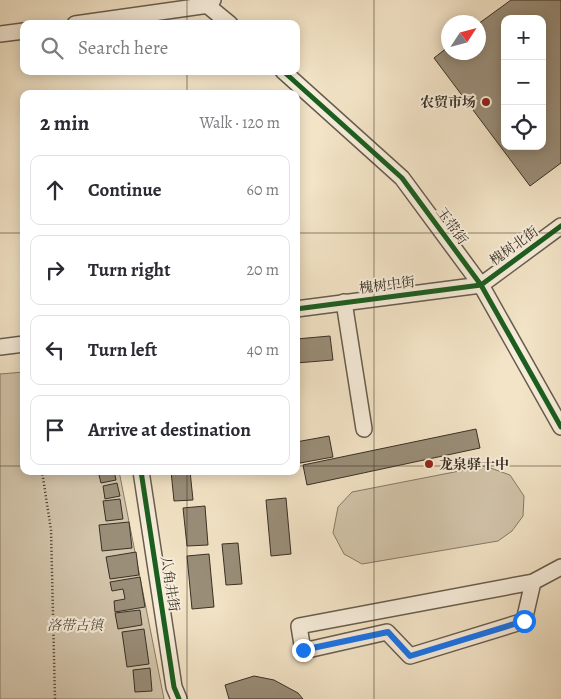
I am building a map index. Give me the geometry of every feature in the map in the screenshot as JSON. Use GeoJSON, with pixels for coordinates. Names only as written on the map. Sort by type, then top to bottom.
{"type":"FeatureCollection","features":[{"type":"Feature","properties":{"kind":"street"},"geometry":{"type":"LineString","coordinates":[[99,20],[208,2],[226,20]]}},
{"type":"Feature","properties":{"kind":"street"},"geometry":{"type":"LineString","coordinates":[[0,34],[20,32]]}},
{"type":"Feature","properties":{"kind":"street","name":"玉带街"},"geometry":{"type":"LineString","coordinates":[[287,75],[402,178],[481,285],[561,427]]}},
{"type":"Feature","properties":{"kind":"street","name":"槐树北街"},"geometry":{"type":"LineString","coordinates":[[481,285],[561,226]]}},
{"type":"Feature","properties":{"kind":"street","name":"槐树中街"},"geometry":{"type":"LineString","coordinates":[[300,308],[481,285]]}},
{"type":"Feature","properties":{"kind":"street"},"geometry":{"type":"LineString","coordinates":[[344,302],[364,429]]}},
{"type":"Feature","properties":{"kind":"street"},"geometry":{"type":"LineString","coordinates":[[0,347],[20,344]]}},
{"type":"Feature","properties":{"kind":"street","name":"八角井街"},"geometry":{"type":"LineString","coordinates":[[142,475],[174,687],[179,699]]}},
{"type":"Feature","properties":{"kind":"street"},"geometry":{"type":"LineString","coordinates":[[533,582],[524,621],[410,656],[388,632],[303,650],[299,626],[533,582],[561,567]]}},
{"type":"Feature","properties":{"kind":"path"},"geometry":{"type":"LineString","coordinates":[[43,475],[51,530],[55,699]]}},
{"type":"Feature","properties":{"kind":"green space","name":"洛带古镇"},"geometry":{"type":"Polygon","coordinates":[[[20,372],[20,475],[120,475],[164,699],[0,699],[0,374],[20,372]]]}},
{"type":"Feature","properties":{"kind":"green space"},"geometry":{"type":"Polygon","coordinates":[[[485,466],[510,475],[524,496],[523,516],[512,531],[498,541],[362,564],[344,554],[333,533],[338,507],[352,492],[485,466]]]}},
{"type":"Feature","properties":{"kind":"building","name":"农贸市场"},"geometry":{"type":"Polygon","coordinates":[[[511,0],[561,0],[561,163],[530,186],[503,150],[546,150],[546,15],[501,15],[501,147],[434,58],[441,52],[441,60],[486,60],[486,18],[511,0]]]}},
{"type":"Feature","properties":{"kind":"building"},"geometry":{"type":"Polygon","coordinates":[[[330,336],[333,360],[300,363],[300,339],[330,336]]]}},
{"type":"Feature","properties":{"kind":"building"},"geometry":{"type":"Polygon","coordinates":[[[476,429],[480,448],[307,485],[303,465],[476,429]]]}},
{"type":"Feature","properties":{"kind":"building"},"geometry":{"type":"Polygon","coordinates":[[[329,436],[333,457],[300,463],[300,441],[329,436]]]}},
{"type":"Feature","properties":{"kind":"building"},"geometry":{"type":"Polygon","coordinates":[[[99,475],[115,475],[116,480],[101,483],[99,475]]]}},
{"type":"Feature","properties":{"kind":"building"},"geometry":{"type":"Polygon","coordinates":[[[171,475],[190,475],[193,500],[174,501],[171,475]]]}},
{"type":"Feature","properties":{"kind":"building"},"geometry":{"type":"Polygon","coordinates":[[[117,483],[120,496],[105,499],[103,486],[117,483]]]}},
{"type":"Feature","properties":{"kind":"building"},"geometry":{"type":"Polygon","coordinates":[[[286,498],[291,554],[271,556],[266,500],[286,498]]]}},
{"type":"Feature","properties":{"kind":"building"},"geometry":{"type":"Polygon","coordinates":[[[120,499],[123,519],[106,521],[103,501],[120,499]]]}},
{"type":"Feature","properties":{"kind":"building"},"geometry":{"type":"Polygon","coordinates":[[[205,506],[208,545],[187,546],[183,508],[205,506]]]}},
{"type":"Feature","properties":{"kind":"building"},"geometry":{"type":"Polygon","coordinates":[[[129,522],[132,548],[102,551],[99,525],[129,522]]]}},
{"type":"Feature","properties":{"kind":"building"},"geometry":{"type":"Polygon","coordinates":[[[238,543],[242,584],[226,585],[222,544],[238,543]]]}},
{"type":"Feature","properties":{"kind":"building"},"geometry":{"type":"Polygon","coordinates":[[[136,552],[139,575],[110,579],[106,557],[136,552]]]}},
{"type":"Feature","properties":{"kind":"building"},"geometry":{"type":"Polygon","coordinates":[[[209,554],[214,607],[192,609],[187,556],[209,554]]]}},
{"type":"Feature","properties":{"kind":"building"},"geometry":{"type":"Polygon","coordinates":[[[140,577],[145,607],[115,612],[114,601],[125,599],[123,589],[112,591],[110,582],[140,577]]]}},
{"type":"Feature","properties":{"kind":"building"},"geometry":{"type":"Polygon","coordinates":[[[140,610],[142,625],[118,629],[115,613],[140,610]]]}},
{"type":"Feature","properties":{"kind":"building"},"geometry":{"type":"Polygon","coordinates":[[[144,629],[149,664],[127,667],[122,632],[144,629]]]}},
{"type":"Feature","properties":{"kind":"building"},"geometry":{"type":"Polygon","coordinates":[[[150,668],[152,691],[135,692],[133,670],[150,668]]]}},
{"type":"Feature","properties":{"kind":"building"},"geometry":{"type":"Polygon","coordinates":[[[254,676],[274,680],[298,693],[303,699],[229,699],[225,685],[254,676]]]}},
{"type":"Feature","properties":{"kind":"cycle path"},"geometry":{"type":"LineString","coordinates":[[287,75],[402,178],[481,285],[561,427]]}},
{"type":"Feature","properties":{"kind":"cycle path"},"geometry":{"type":"LineString","coordinates":[[300,308],[481,285],[561,226]]}},
{"type":"Feature","properties":{"kind":"cycle path"},"geometry":{"type":"LineString","coordinates":[[142,475],[174,687],[179,699]]}},
{"type":"Feature","properties":{"kind":"place","name":"农贸市场"},"geometry":{"type":"Point","coordinates":[486,102]}},
{"type":"Feature","properties":{"kind":"place","name":"龙泉驿十中"},"geometry":{"type":"Point","coordinates":[429,464]}},
{"type":"Feature","properties":{"kind":"route"},"geometry":{"type":"LineString","coordinates":[[303,650],[388,632],[410,656],[524,621]]}}]}
